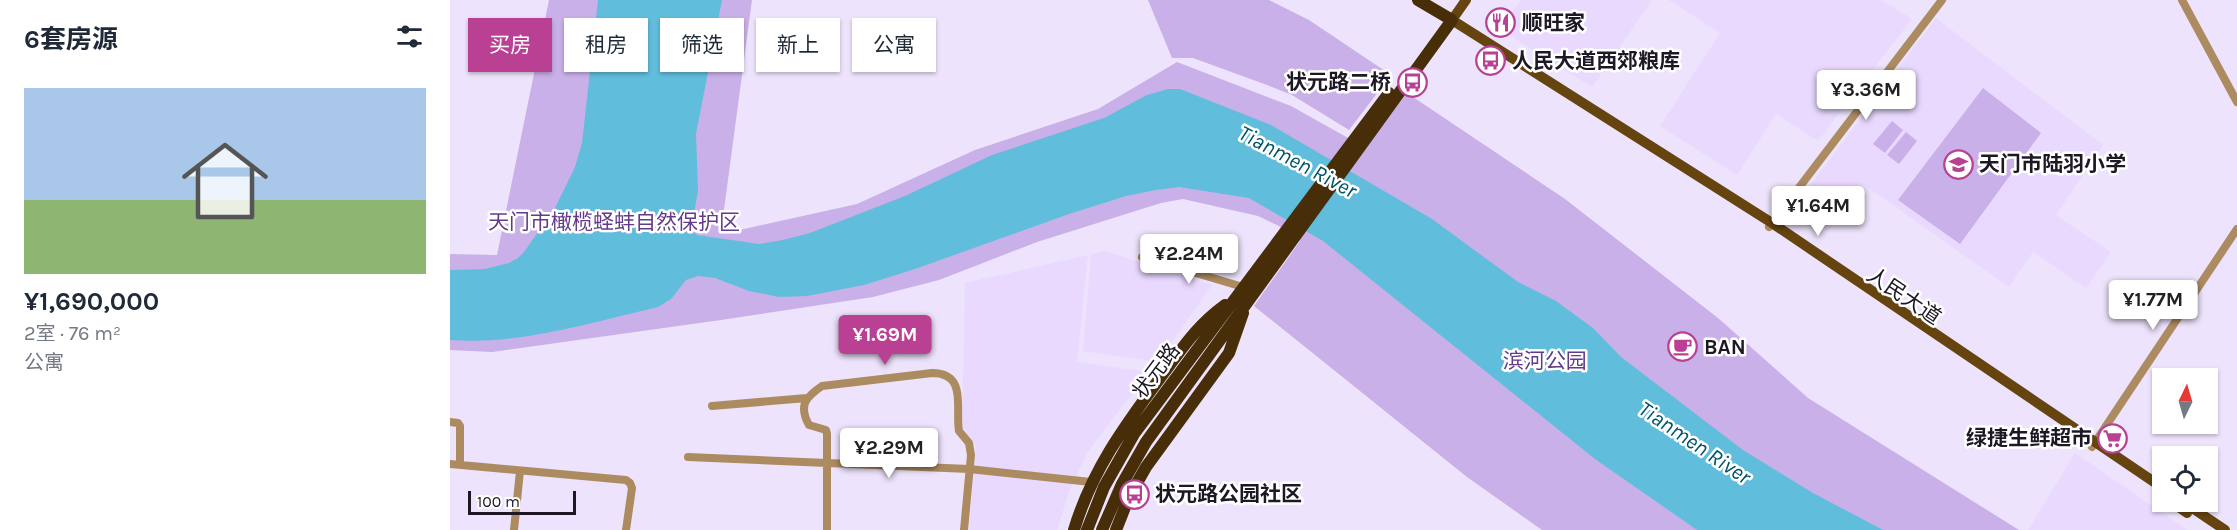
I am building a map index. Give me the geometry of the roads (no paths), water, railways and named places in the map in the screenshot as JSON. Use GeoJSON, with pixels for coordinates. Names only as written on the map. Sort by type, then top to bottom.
{"type":"FeatureCollection","features":[{"type":"Feature","properties":{"kind":"highway","name":"人民大道"},"geometry":{"type":"LineString","coordinates":[[1406,0],[1447,20]]}},
{"type":"Feature","properties":{"kind":"highway","name":"人民大道"},"geometry":{"type":"LineString","coordinates":[[1418,0],[1447,20]]}},
{"type":"Feature","properties":{"kind":"highway"},"geometry":{"type":"LineString","coordinates":[[1278,250],[1447,20]]}},
{"type":"Feature","properties":{"kind":"highway","name":"状元路"},"geometry":{"type":"LineString","coordinates":[[1102,530],[1122,484],[1146,442],[1240,301],[1243,287],[1278,250]]}},
{"type":"Feature","properties":{"kind":"highway","name":"状元路"},"geometry":{"type":"LineString","coordinates":[[1087,530],[1104,487],[1134,434],[1278,250]]}},
{"type":"Feature","properties":{"kind":"highway"},"geometry":{"type":"LineString","coordinates":[[1074,530],[1091,482],[1121,431],[1193,333],[1207,318],[1240,301]]}},
{"type":"Feature","properties":{"kind":"highway"},"geometry":{"type":"LineString","coordinates":[[1116,530],[1129,497],[1146,467],[1229,353],[1240,301]]}},
{"type":"Feature","properties":{"kind":"main road"},"geometry":{"type":"LineString","coordinates":[[1447,20],[1458,0]]}},
{"type":"Feature","properties":{"kind":"main road"},"geometry":{"type":"LineString","coordinates":[[1447,20],[1466,0]]}},
{"type":"Feature","properties":{"kind":"main road","name":"人民大道"},"geometry":{"type":"LineString","coordinates":[[1447,20],[1770,225],[2093,445],[2152,488]]}},
{"type":"Feature","properties":{"kind":"main road","name":"人民大道"},"geometry":{"type":"LineString","coordinates":[[2093,445],[2152,481]]}},
{"type":"Feature","properties":{"kind":"main road"},"geometry":{"type":"LineString","coordinates":[[2186,512],[2213,530]]}},
{"type":"Feature","properties":{"kind":"main road"},"geometry":{"type":"LineString","coordinates":[[2198,512],[2225,530]]}},
{"type":"Feature","properties":{"kind":"street"},"geometry":{"type":"LineString","coordinates":[[1770,225],[1942,0]]}},
{"type":"Feature","properties":{"kind":"street"},"geometry":{"type":"LineString","coordinates":[[2182,0],[2237,102]]}},
{"type":"Feature","properties":{"kind":"street"},"geometry":{"type":"LineString","coordinates":[[2093,445],[2237,229]]}},
{"type":"Feature","properties":{"kind":"street"},"geometry":{"type":"LineString","coordinates":[[1142,257],[1243,287]]}},
{"type":"Feature","properties":{"kind":"street"},"geometry":{"type":"LineString","coordinates":[[712,406],[807,398],[822,387],[941,373],[959,393],[958,426],[959,431],[969,443],[964,530]]}},
{"type":"Feature","properties":{"kind":"street"},"geometry":{"type":"LineString","coordinates":[[807,398],[805,410],[809,425],[826,430],[827,434],[827,530]]}},
{"type":"Feature","properties":{"kind":"street"},"geometry":{"type":"LineString","coordinates":[[450,422],[458,423],[460,426],[460,465]]}},
{"type":"Feature","properties":{"kind":"street"},"geometry":{"type":"LineString","coordinates":[[688,457],[969,469],[1091,482]]}},
{"type":"Feature","properties":{"kind":"street"},"geometry":{"type":"LineString","coordinates":[[450,464],[626,480],[632,488],[626,530]]}},
{"type":"Feature","properties":{"kind":"street"},"geometry":{"type":"LineString","coordinates":[[514,530],[520,471]]}},
{"type":"Feature","properties":{"kind":"water","name":"天门市橄榄蛏蚌自然保护区"},"geometry":{"type":"Polygon","coordinates":[[[598,0],[722,0],[719,18],[660,18],[660,72],[708,72],[696,134],[698,191],[691,229],[697,235],[759,244],[810,233],[905,196],[992,155],[1104,118],[1147,95],[1168,89],[1180,89],[1271,125],[1432,219],[1518,282],[1556,301],[1593,328],[1621,357],[1743,450],[1813,493],[1883,530],[1697,530],[1595,459],[1323,241],[1249,198],[1179,187],[1126,196],[864,285],[807,296],[779,297],[749,291],[715,278],[698,276],[686,280],[671,299],[658,307],[529,336],[476,341],[450,340],[450,270],[485,269],[509,263],[524,252],[555,208],[575,167],[582,143],[590,72],[648,72],[648,18],[596,18],[598,0]]]}},
{"type":"Feature","properties":{"kind":"place","name":"顺旺家"},"geometry":{"type":"Point","coordinates":[1501,23]}},
{"type":"Feature","properties":{"kind":"place","name":"人民大道西郊粮库"},"geometry":{"type":"Point","coordinates":[1491,61]}},
{"type":"Feature","properties":{"kind":"place","name":"状元路二桥"},"geometry":{"type":"Point","coordinates":[1412,82]}},
{"type":"Feature","properties":{"kind":"place","name":"天门市陆羽小学"},"geometry":{"type":"Point","coordinates":[1958,164]}},
{"type":"Feature","properties":{"kind":"place","name":"BAN"},"geometry":{"type":"Point","coordinates":[1683,347]}},
{"type":"Feature","properties":{"kind":"place","name":"绿捷生鲜超市"},"geometry":{"type":"Point","coordinates":[2113,438]}},
{"type":"Feature","properties":{"kind":"place","name":"状元路公园社区"},"geometry":{"type":"Point","coordinates":[1134,494]}},
{"type":"Feature","properties":{"kind":"water label","name":"Tianmen River"},"geometry":{"type":"Point","coordinates":[1298,161]}},
{"type":"Feature","properties":{"kind":"water label","name":"Tianmen River"},"geometry":{"type":"Point","coordinates":[1695,442]}},
{"type":"Feature","properties":{"kind":"park label","name":"滨河公园"},"geometry":{"type":"Point","coordinates":[1545,361]}}]}
